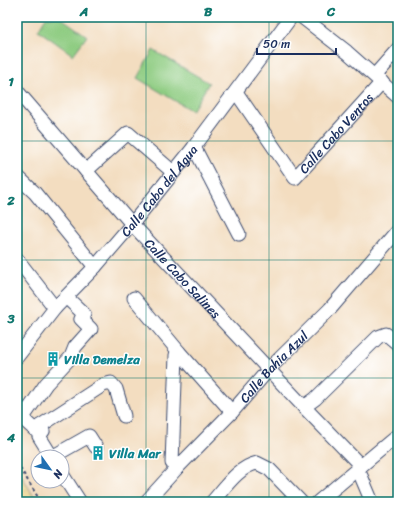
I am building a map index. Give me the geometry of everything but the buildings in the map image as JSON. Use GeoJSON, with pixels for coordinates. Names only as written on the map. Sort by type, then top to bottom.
{"type":"FeatureCollection","features":[{"type":"Feature","properties":{"kind":"street","name":"Calle Cabo del Agua"},"geometry":{"type":"LineString","coordinates":[[17,357],[55,308],[95,267],[132,224],[194,147],[291,17]]}},
{"type":"Feature","properties":{"kind":"street"},"geometry":{"type":"LineString","coordinates":[[302,17],[321,31],[398,97]]}},
{"type":"Feature","properties":{"kind":"street"},"geometry":{"type":"LineString","coordinates":[[378,79],[398,49]]}},
{"type":"Feature","properties":{"kind":"street","name":"Calle Cabo Ventos"},"geometry":{"type":"LineString","coordinates":[[236,92],[295,178],[378,79]]}},
{"type":"Feature","properties":{"kind":"street","name":"Calle Cabo Salines"},"geometry":{"type":"LineString","coordinates":[[17,91],[132,224],[269,369],[359,468],[372,502]]}},
{"type":"Feature","properties":{"kind":"street"},"geometry":{"type":"LineString","coordinates":[[86,171],[128,133],[173,172]]}},
{"type":"Feature","properties":{"kind":"street"},"geometry":{"type":"LineString","coordinates":[[194,147],[239,234]]}},
{"type":"Feature","properties":{"kind":"street"},"geometry":{"type":"LineString","coordinates":[[17,176],[35,193],[95,267]]}},
{"type":"Feature","properties":{"kind":"street","name":"Calle Bahia Azul"},"geometry":{"type":"LineString","coordinates":[[150,501],[177,468],[232,412],[269,369],[330,309],[398,230]]}},
{"type":"Feature","properties":{"kind":"street"},"geometry":{"type":"LineString","coordinates":[[17,259],[55,308]]}},
{"type":"Feature","properties":{"kind":"street"},"geometry":{"type":"LineString","coordinates":[[66,297],[84,314],[81,319],[90,329],[75,347],[71,357],[20,409],[24,420],[35,430],[108,383],[111,383],[116,389],[124,416]]}},
{"type":"Feature","properties":{"kind":"street"},"geometry":{"type":"LineString","coordinates":[[134,298],[232,412]]}},
{"type":"Feature","properties":{"kind":"street"},"geometry":{"type":"LineString","coordinates":[[304,407],[315,399],[378,337],[386,334],[398,344]]}},
{"type":"Feature","properties":{"kind":"street"},"geometry":{"type":"LineString","coordinates":[[177,468],[172,463],[176,355],[179,352]]}},
{"type":"Feature","properties":{"kind":"street"},"geometry":{"type":"LineString","coordinates":[[40,426],[43,431],[38,436],[47,449]]}},
{"type":"Feature","properties":{"kind":"street"},"geometry":{"type":"LineString","coordinates":[[318,502],[398,436]]}},
{"type":"Feature","properties":{"kind":"street"},"geometry":{"type":"LineString","coordinates":[[69,449],[93,438]]}},
{"type":"Feature","properties":{"kind":"street"},"geometry":{"type":"LineString","coordinates":[[212,502],[242,469],[250,464],[257,463],[269,469],[301,502]]}},
{"type":"Feature","properties":{"kind":"street"},"geometry":{"type":"LineString","coordinates":[[70,486],[80,502]]}},
{"type":"Feature","properties":{"kind":"path"},"geometry":{"type":"LineString","coordinates":[[17,463],[41,502]]}},
{"type":"Feature","properties":{"kind":"sand"},"geometry":{"type":"Polygon","coordinates":[[[17,468],[37,502],[17,502],[17,468]]]}},
{"type":"Feature","properties":{"kind":"green space"},"geometry":{"type":"Polygon","coordinates":[[[46,17],[60,17],[87,36],[73,55],[38,30],[46,17]]]}},
{"type":"Feature","properties":{"kind":"green space"},"geometry":{"type":"Polygon","coordinates":[[[153,50],[209,83],[192,111],[137,78],[153,50]]]}},
{"type":"Feature","properties":{"kind":"place","name":"Villa Demelza"},"geometry":{"type":"Point","coordinates":[53,359]}},
{"type":"Feature","properties":{"kind":"place","name":"Villa Mar"},"geometry":{"type":"Point","coordinates":[98,453]}}]}
